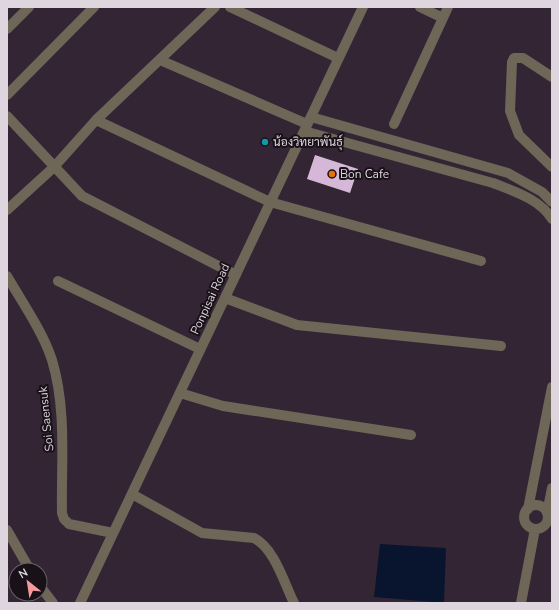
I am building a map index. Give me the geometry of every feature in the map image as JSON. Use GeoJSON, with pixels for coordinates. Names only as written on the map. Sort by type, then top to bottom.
{"type":"FeatureCollection","features":[{"type":"Feature","properties":{"kind":"street"},"geometry":{"type":"LineString","coordinates":[[7,30],[29,7]]}},
{"type":"Feature","properties":{"kind":"street"},"geometry":{"type":"LineString","coordinates":[[7,95],[94,7]]}},
{"type":"Feature","properties":{"kind":"street"},"geometry":{"type":"LineString","coordinates":[[7,210],[54,167],[96,120],[216,7]]}},
{"type":"Feature","properties":{"kind":"street"},"geometry":{"type":"LineString","coordinates":[[230,7],[338,58]]}},
{"type":"Feature","properties":{"kind":"street","name":"Ponpisai Road"},"geometry":{"type":"LineString","coordinates":[[80,603],[363,7]]}},
{"type":"Feature","properties":{"kind":"street"},"geometry":{"type":"LineString","coordinates":[[420,7],[443,18]]}},
{"type":"Feature","properties":{"kind":"street"},"geometry":{"type":"LineString","coordinates":[[394,124],[448,7]]}},
{"type":"Feature","properties":{"kind":"street"},"geometry":{"type":"LineString","coordinates":[[552,77],[523,58],[514,58],[512,62],[510,111],[519,135],[552,167]]}},
{"type":"Feature","properties":{"kind":"street"},"geometry":{"type":"LineString","coordinates":[[160,60],[307,124],[377,152],[492,183],[519,194],[539,205],[552,219]]}},
{"type":"Feature","properties":{"kind":"street"},"geometry":{"type":"LineString","coordinates":[[7,116],[82,196],[236,275]]}},
{"type":"Feature","properties":{"kind":"street"},"geometry":{"type":"LineString","coordinates":[[96,120],[270,202],[481,261]]}},
{"type":"Feature","properties":{"kind":"street"},"geometry":{"type":"LineString","coordinates":[[307,124],[381,137],[508,174],[542,192],[552,202]]}},
{"type":"Feature","properties":{"kind":"street"},"geometry":{"type":"LineString","coordinates":[[377,152],[381,137]]}},
{"type":"Feature","properties":{"kind":"street","name":"Soi Saensuk"},"geometry":{"type":"LineString","coordinates":[[7,276],[52,360],[61,407],[63,458],[62,506],[64,519],[69,524],[113,533]]}},
{"type":"Feature","properties":{"kind":"street"},"geometry":{"type":"LineString","coordinates":[[58,281],[200,349]]}},
{"type":"Feature","properties":{"kind":"street"},"geometry":{"type":"LineString","coordinates":[[225,298],[297,325],[501,346]]}},
{"type":"Feature","properties":{"kind":"street"},"geometry":{"type":"LineString","coordinates":[[552,387],[548,429],[528,509],[525,513],[525,521],[531,528],[535,529],[542,527],[548,520],[552,488]]}},
{"type":"Feature","properties":{"kind":"street"},"geometry":{"type":"LineString","coordinates":[[180,393],[223,406],[411,435]]}},
{"type":"Feature","properties":{"kind":"street"},"geometry":{"type":"LineString","coordinates":[[132,494],[202,533],[254,538],[262,542],[269,550],[293,603]]}},
{"type":"Feature","properties":{"kind":"street"},"geometry":{"type":"LineString","coordinates":[[528,509],[540,506],[548,520]]}},
{"type":"Feature","properties":{"kind":"street"},"geometry":{"type":"LineString","coordinates":[[521,603],[535,529]]}},
{"type":"Feature","properties":{"kind":"street"},"geometry":{"type":"LineString","coordinates":[[7,530],[25,562]]}},
{"type":"Feature","properties":{"kind":"water"},"geometry":{"type":"Polygon","coordinates":[[[380,544],[446,548],[444,603],[374,597],[380,544]]]}},
{"type":"Feature","properties":{"kind":"building","name":"Bon Cafe"},"geometry":{"type":"Polygon","coordinates":[[[315,155],[358,169],[350,193],[307,179],[315,155]]]}},
{"type":"Feature","properties":{"kind":"place","name":"น้องวิทยาพันธุ์"},"geometry":{"type":"Point","coordinates":[265,142]}},
{"type":"Feature","properties":{"kind":"place","name":"Bon Cafe"},"geometry":{"type":"Point","coordinates":[332,174]}}]}
